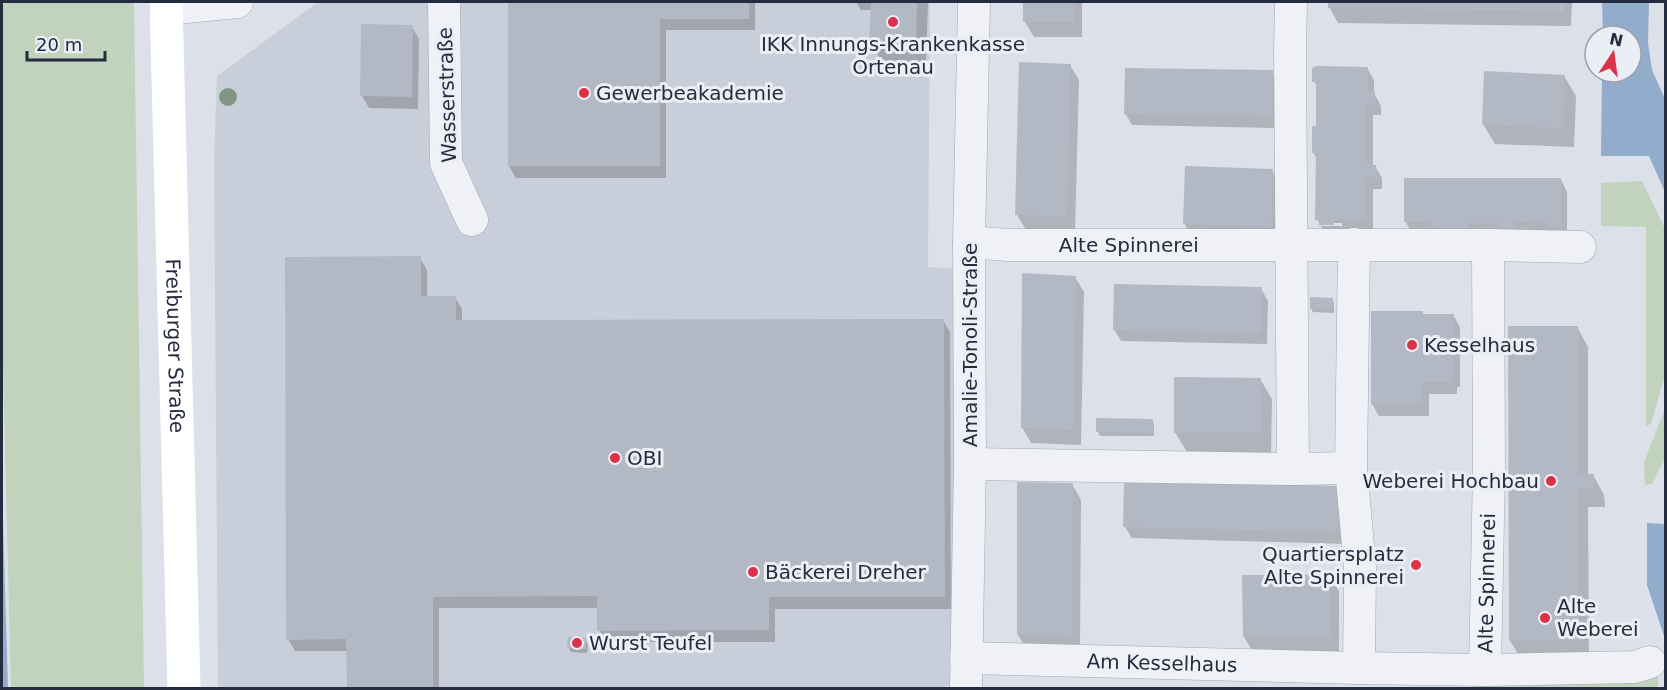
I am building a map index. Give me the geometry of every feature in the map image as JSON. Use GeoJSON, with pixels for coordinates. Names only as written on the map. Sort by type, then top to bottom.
{"type":"FeatureCollection","features":[{"type":"Feature","properties":{"kind":"main road","name":"Freiburger Straße"},"geometry":{"type":"LineString","coordinates":[[166,5],[184,688]]}},
{"type":"Feature","properties":{"kind":"street"},"geometry":{"type":"LineString","coordinates":[[166,5],[237,2]]}},
{"type":"Feature","properties":{"kind":"street","name":"Wasserstraße"},"geometry":{"type":"LineString","coordinates":[[444,2],[446,163],[472,220]]}},
{"type":"Feature","properties":{"kind":"street","name":"Amalie-Tonoli-Straße"},"geometry":{"type":"LineString","coordinates":[[966,673],[970,464],[969,243],[974,2]]}},
{"type":"Feature","properties":{"kind":"street"},"geometry":{"type":"LineString","coordinates":[[1292,2],[1290,245],[1293,469]]}},
{"type":"Feature","properties":{"kind":"street","name":"Alte Spinnerei"},"geometry":{"type":"LineString","coordinates":[[969,243],[1580,247]]}},
{"type":"Feature","properties":{"kind":"street"},"geometry":{"type":"LineString","coordinates":[[1354,244],[1351,468],[1360,568],[1359,668]]}},
{"type":"Feature","properties":{"kind":"street","name":"Alte Spinnerei"},"geometry":{"type":"LineString","coordinates":[[1485,670],[1490,468],[1488,245]]}},
{"type":"Feature","properties":{"kind":"street"},"geometry":{"type":"LineString","coordinates":[[970,464],[1351,468]]}},
{"type":"Feature","properties":{"kind":"street","name":"Am Kesselhaus"},"geometry":{"type":"LineString","coordinates":[[966,673],[1359,668],[1485,670],[1635,667],[1650,662]]}},
{"type":"Feature","properties":{"kind":"shaded area"},"geometry":{"type":"Polygon","coordinates":[[[318,2],[930,2],[928,267],[961,269],[958,688],[218,688],[214,158],[217,76],[318,2]]]}},
{"type":"Feature","properties":{"kind":"green space"},"geometry":{"type":"Polygon","coordinates":[[[2,2],[134,2],[144,688],[11,688],[2,330],[2,2]]]}},
{"type":"Feature","properties":{"kind":"green space"},"geometry":{"type":"Polygon","coordinates":[[[1642,181],[1666,231],[1665,375],[1651,424],[1646,426],[1646,227],[1601,226],[1601,183],[1642,181]]]}},
{"type":"Feature","properties":{"kind":"green space"},"geometry":{"type":"Polygon","coordinates":[[[1665,409],[1665,458],[1652,484],[1645,485],[1644,462],[1665,409]]]}},
{"type":"Feature","properties":{"kind":"green space"},"geometry":{"type":"Polygon","coordinates":[[[1473,672],[1658,676],[1658,688],[1472,688],[1473,672]]]}},
{"type":"Feature","properties":{"kind":"water"},"geometry":{"type":"Polygon","coordinates":[[[1602,2],[1649,2],[1648,43],[1652,70],[1665,99],[1665,192],[1649,156],[1601,156],[1602,84],[1643,84],[1643,24],[1603,24],[1602,2]]]}},
{"type":"Feature","properties":{"kind":"water"},"geometry":{"type":"Polygon","coordinates":[[[2,486],[8,688],[2,688],[2,486]]]}},
{"type":"Feature","properties":{"kind":"water"},"geometry":{"type":"Polygon","coordinates":[[[1647,523],[1665,524],[1665,639],[1647,585],[1647,523]]]}},
{"type":"Feature","properties":{"kind":"building","name":"Gewerbeakademie"},"geometry":{"type":"Polygon","coordinates":[[[508,2],[749,2],[749,19],[660,19],[660,166],[508,166],[508,2]]]}},
{"type":"Feature","properties":{"kind":"building","name":"IKK Innungs-Krankenkasse Ortenau"},"geometry":{"type":"Polygon","coordinates":[[[871,2],[917,2],[916,44],[869,43],[871,2]]]}},
{"type":"Feature","properties":{"kind":"building"},"geometry":{"type":"Polygon","coordinates":[[[1023,2],[1074,2],[1074,22],[1023,22],[1023,2]]]}},
{"type":"Feature","properties":{"kind":"building"},"geometry":{"type":"Polygon","coordinates":[[[1328,2],[1564,2],[1564,11],[1328,8],[1328,2]]]}},
{"type":"Feature","properties":{"kind":"building"},"geometry":{"type":"Polygon","coordinates":[[[361,24],[413,25],[412,97],[360,96],[361,24]]]}},
{"type":"Feature","properties":{"kind":"building"},"geometry":{"type":"Polygon","coordinates":[[[1019,62],[1071,64],[1067,216],[1015,215],[1019,62]]]}},
{"type":"Feature","properties":{"kind":"building"},"geometry":{"type":"Polygon","coordinates":[[[1316,66],[1368,67],[1368,92],[1375,92],[1375,103],[1367,103],[1367,164],[1376,165],[1376,177],[1367,177],[1366,220],[1334,220],[1334,225],[1319,225],[1319,220],[1315,220],[1316,153],[1312,153],[1312,126],[1316,126],[1316,82],[1312,82],[1312,68],[1316,66]]]}},
{"type":"Feature","properties":{"kind":"building"},"geometry":{"type":"Polygon","coordinates":[[[1125,68],[1273,70],[1272,116],[1124,114],[1125,68]]]}},
{"type":"Feature","properties":{"kind":"building"},"geometry":{"type":"Polygon","coordinates":[[[1484,71],[1565,75],[1563,128],[1482,125],[1484,71]]]}},
{"type":"Feature","properties":{"kind":"building"},"geometry":{"type":"Polygon","coordinates":[[[1185,166],[1273,169],[1271,227],[1183,224],[1185,166]]]}},
{"type":"Feature","properties":{"kind":"building"},"geometry":{"type":"Polygon","coordinates":[[[1404,178],[1561,178],[1561,227],[1548,227],[1548,223],[1514,222],[1514,228],[1501,228],[1501,223],[1467,223],[1467,228],[1429,227],[1429,222],[1404,222],[1404,178]]]}},
{"type":"Feature","properties":{"kind":"building","name":"OBI"},"geometry":{"type":"Polygon","coordinates":[[[421,256],[421,296],[456,296],[456,320],[944,319],[945,597],[769,597],[769,630],[597,631],[597,596],[433,597],[433,688],[347,688],[346,639],[286,640],[285,257],[421,256]]]}},
{"type":"Feature","properties":{"kind":"building"},"geometry":{"type":"Polygon","coordinates":[[[1022,273],[1076,276],[1073,430],[1021,428],[1022,273]]]}},
{"type":"Feature","properties":{"kind":"building"},"geometry":{"type":"Polygon","coordinates":[[[1114,284],[1262,287],[1261,333],[1113,330],[1114,284]]]}},
{"type":"Feature","properties":{"kind":"building"},"geometry":{"type":"Polygon","coordinates":[[[1310,297],[1333,298],[1333,309],[1310,309],[1310,297]]]}},
{"type":"Feature","properties":{"kind":"building","name":"Kesselhaus"},"geometry":{"type":"Polygon","coordinates":[[[1371,311],[1423,311],[1423,314],[1454,314],[1454,376],[1451,376],[1451,382],[1423,382],[1423,404],[1371,404],[1371,311]]]}},
{"type":"Feature","properties":{"kind":"building","name":"Weberei Hochbau"},"geometry":{"type":"Polygon","coordinates":[[[1508,326],[1578,326],[1578,474],[1594,474],[1594,488],[1578,488],[1578,641],[1509,641],[1508,326]]]}},
{"type":"Feature","properties":{"kind":"building"},"geometry":{"type":"Polygon","coordinates":[[[1174,377],[1261,378],[1261,433],[1174,433],[1174,377]]]}},
{"type":"Feature","properties":{"kind":"building"},"geometry":{"type":"Polygon","coordinates":[[[1096,418],[1153,419],[1153,433],[1096,432],[1096,418]]]}},
{"type":"Feature","properties":{"kind":"building"},"geometry":{"type":"Polygon","coordinates":[[[1124,481],[1341,486],[1340,532],[1123,527],[1124,481]]]}},
{"type":"Feature","properties":{"kind":"building"},"geometry":{"type":"Polygon","coordinates":[[[1017,482],[1073,483],[1072,636],[1017,635],[1017,482]]]}},
{"type":"Feature","properties":{"kind":"building"},"geometry":{"type":"Polygon","coordinates":[[[1331,574],[1331,637],[1243,637],[1242,575],[1331,574]]]}},
{"type":"Feature","properties":{"kind":"building","name":"Wurst Teufel"},"geometry":{"type":"Polygon","coordinates":[[[568,637],[586,638],[586,649],[567,648],[568,637]]]}},
{"type":"Feature","properties":{"kind":"place","name":"IKK Innungs-Krankenkasse Ortenau"},"geometry":{"type":"Point","coordinates":[893,22]}},
{"type":"Feature","properties":{"kind":"place","name":"Gewerbeakademie"},"geometry":{"type":"Point","coordinates":[584,93]}},
{"type":"Feature","properties":{"kind":"place","name":"Kesselhaus"},"geometry":{"type":"Point","coordinates":[1412,345]}},
{"type":"Feature","properties":{"kind":"place","name":"OBI"},"geometry":{"type":"Point","coordinates":[615,458]}},
{"type":"Feature","properties":{"kind":"place","name":"Weberei Hochbau"},"geometry":{"type":"Point","coordinates":[1551,481]}},
{"type":"Feature","properties":{"kind":"place","name":"Quartiersplatz Alte Spinnerei"},"geometry":{"type":"Point","coordinates":[1416,565]}},
{"type":"Feature","properties":{"kind":"place","name":"Bäckerei Dreher"},"geometry":{"type":"Point","coordinates":[753,572]}},
{"type":"Feature","properties":{"kind":"place","name":"Alte Weberei"},"geometry":{"type":"Point","coordinates":[1545,618]}},
{"type":"Feature","properties":{"kind":"place","name":"Wurst Teufel"},"geometry":{"type":"Point","coordinates":[577,643]}}]}
